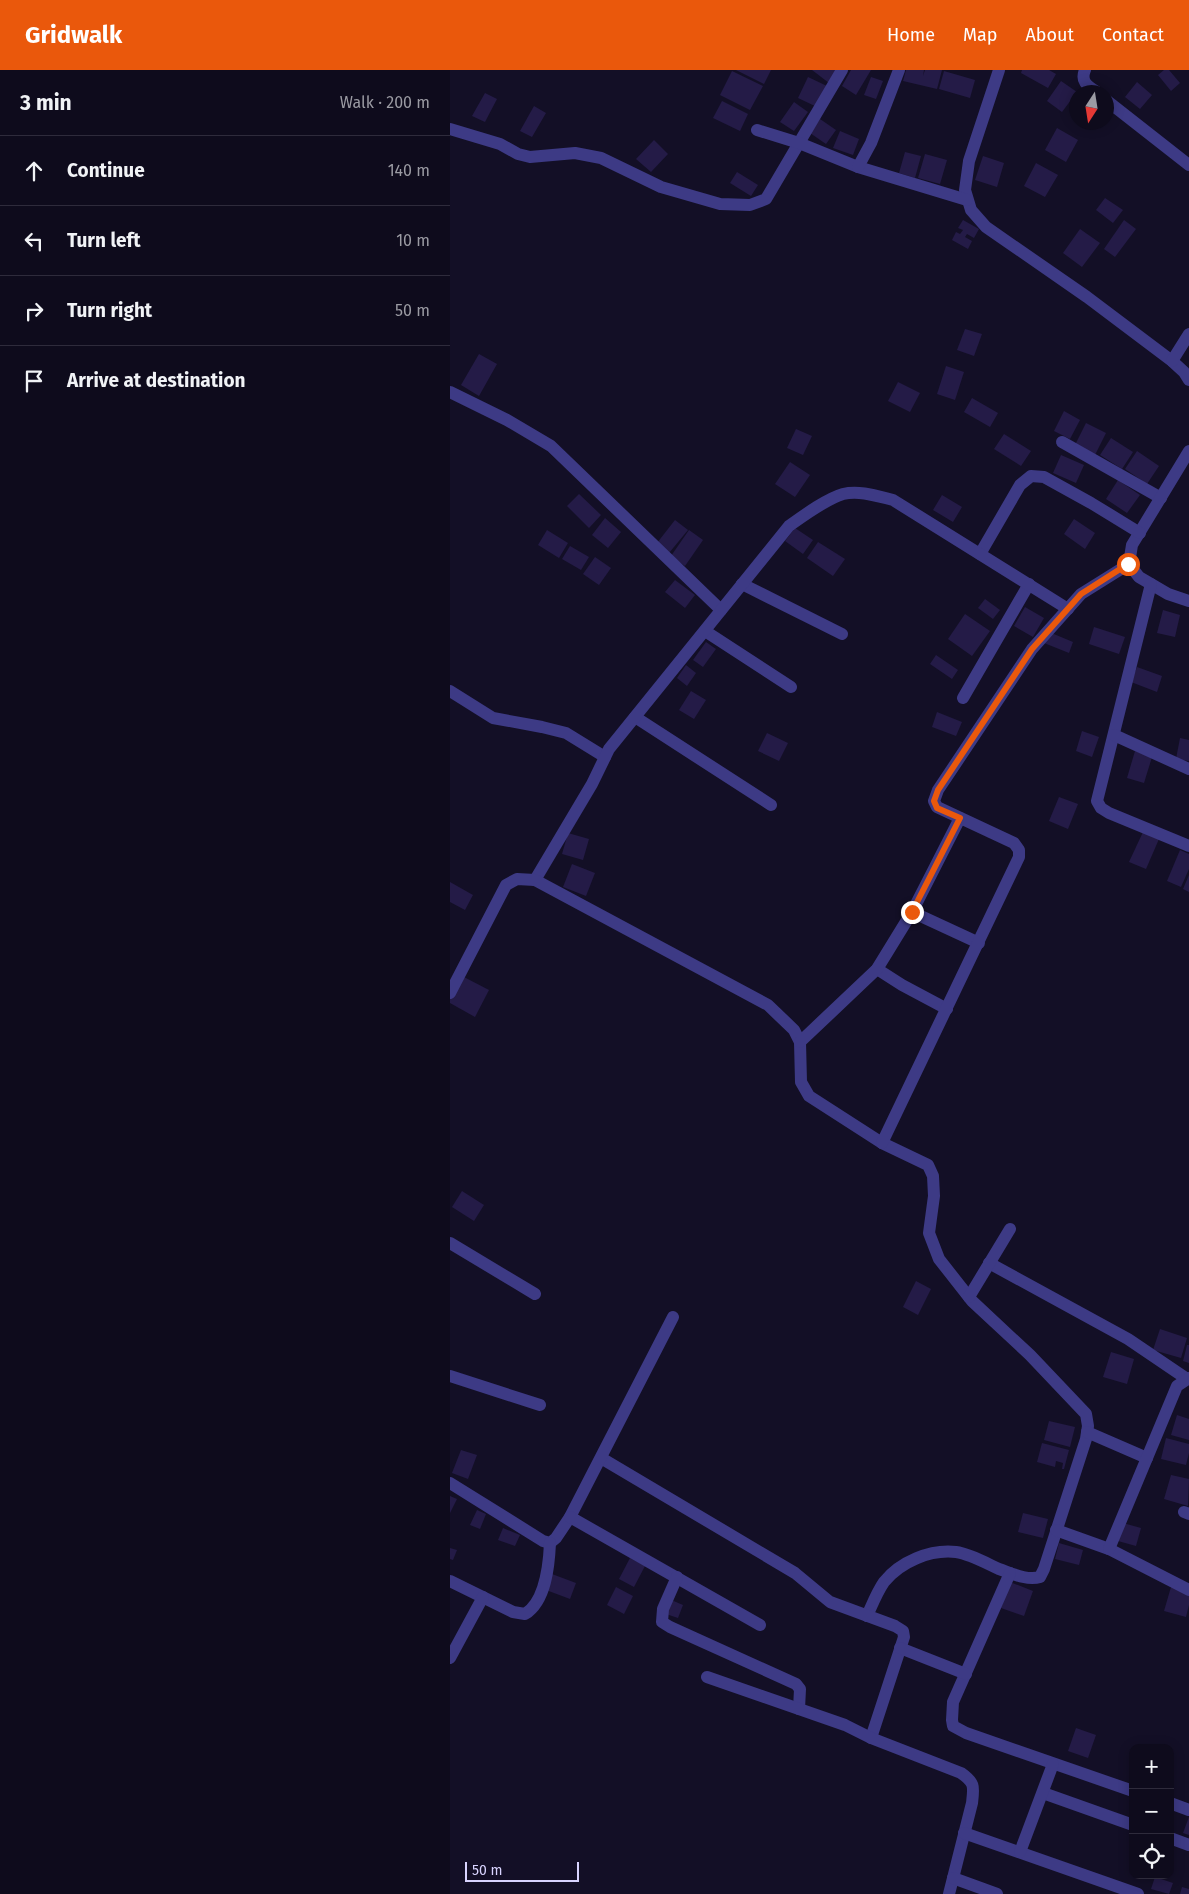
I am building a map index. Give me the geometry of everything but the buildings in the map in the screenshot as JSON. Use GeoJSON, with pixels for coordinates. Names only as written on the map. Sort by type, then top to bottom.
{"type":"FeatureCollection","features":[{"type":"Feature","properties":{"kind":"street"},"geometry":{"type":"LineString","coordinates":[[450,129],[500,144],[518,154],[530,157],[575,153],[600,158],[661,187],[720,204],[750,204],[766,199],[842,70]]}},
{"type":"Feature","properties":{"kind":"street"},"geometry":{"type":"LineString","coordinates":[[858,167],[871,143],[899,70]]}},
{"type":"Feature","properties":{"kind":"street"},"geometry":{"type":"LineString","coordinates":[[998,70],[969,161],[965,190],[971,210],[986,227],[1088,297],[1172,361],[1184,372],[1189,380]]}},
{"type":"Feature","properties":{"kind":"street"},"geometry":{"type":"LineString","coordinates":[[1085,70],[1082,76],[1084,82],[1088,85]]}},
{"type":"Feature","properties":{"kind":"street"},"geometry":{"type":"LineString","coordinates":[[1114,106],[1189,165]]}},
{"type":"Feature","properties":{"kind":"street"},"geometry":{"type":"LineString","coordinates":[[757,130],[799,143],[858,167],[967,200]]}},
{"type":"Feature","properties":{"kind":"street"},"geometry":{"type":"LineString","coordinates":[[1172,361],[1189,334]]}},
{"type":"Feature","properties":{"kind":"street"},"geometry":{"type":"LineString","coordinates":[[450,392],[507,420],[551,446],[721,610]]}},
{"type":"Feature","properties":{"kind":"street"},"geometry":{"type":"LineString","coordinates":[[1062,442],[1161,498]]}},
{"type":"Feature","properties":{"kind":"street"},"geometry":{"type":"LineString","coordinates":[[882,1144],[1019,857],[1019,850],[1014,843],[937,808],[934,801],[938,790],[1032,649],[1081,594],[1128,564],[1132,545],[1189,451]]}},
{"type":"Feature","properties":{"kind":"street"},"geometry":{"type":"LineString","coordinates":[[980,554],[1020,485],[1031,476],[1044,477],[1091,502],[1140,533]]}},
{"type":"Feature","properties":{"kind":"street"},"geometry":{"type":"LineString","coordinates":[[535,880],[592,784],[609,749],[789,526],[843,494],[868,493],[893,500],[1068,609]]}},
{"type":"Feature","properties":{"kind":"street"},"geometry":{"type":"LineString","coordinates":[[1128,564],[1139,577],[1168,594],[1189,601]]}},
{"type":"Feature","properties":{"kind":"street"},"geometry":{"type":"LineString","coordinates":[[742,584],[842,634]]}},
{"type":"Feature","properties":{"kind":"street"},"geometry":{"type":"LineString","coordinates":[[963,698],[1029,584]]}},
{"type":"Feature","properties":{"kind":"street"},"geometry":{"type":"LineString","coordinates":[[1151,584],[1097,802],[1100,808],[1108,814],[1189,846]]}},
{"type":"Feature","properties":{"kind":"street"},"geometry":{"type":"LineString","coordinates":[[705,631],[791,686]]}},
{"type":"Feature","properties":{"kind":"street"},"geometry":{"type":"LineString","coordinates":[[450,692],[493,718],[566,733],[605,757]]}},
{"type":"Feature","properties":{"kind":"street"},"geometry":{"type":"LineString","coordinates":[[635,717],[771,805]]}},
{"type":"Feature","properties":{"kind":"street"},"geometry":{"type":"LineString","coordinates":[[1114,735],[1189,770]]}},
{"type":"Feature","properties":{"kind":"street"},"geometry":{"type":"LineString","coordinates":[[800,1042],[877,969],[912,912],[960,818]]}},
{"type":"Feature","properties":{"kind":"street"},"geometry":{"type":"LineString","coordinates":[[450,993],[506,885],[517,879],[535,880],[768,1005],[794,1030],[800,1042],[801,1082],[809,1096],[882,1144],[928,1166],[932,1176],[934,1196],[929,1233],[939,1259],[969,1297],[1030,1355],[1086,1414],[1088,1426],[1075,1474],[1040,1577],[1034,1578],[1010,1573],[957,1552],[927,1554],[907,1563],[893,1573],[883,1584],[867,1616]]}},
{"type":"Feature","properties":{"kind":"street"},"geometry":{"type":"LineString","coordinates":[[912,912],[979,943]]}},
{"type":"Feature","properties":{"kind":"street"},"geometry":{"type":"LineString","coordinates":[[877,969],[947,1009]]}},
{"type":"Feature","properties":{"kind":"street"},"geometry":{"type":"LineString","coordinates":[[969,1297],[1010,1229]]}},
{"type":"Feature","properties":{"kind":"street"},"geometry":{"type":"LineString","coordinates":[[450,1243],[535,1294]]}},
{"type":"Feature","properties":{"kind":"street"},"geometry":{"type":"LineString","coordinates":[[989,1263],[1128,1339],[1188,1379],[1177,1386],[1109,1550]]}},
{"type":"Feature","properties":{"kind":"street"},"geometry":{"type":"LineString","coordinates":[[450,1581],[513,1612],[525,1614],[530,1611],[538,1599],[549,1567],[550,1543],[556,1538],[570,1517],[673,1317]]}},
{"type":"Feature","properties":{"kind":"street"},"geometry":{"type":"LineString","coordinates":[[450,1376],[540,1404]]}},
{"type":"Feature","properties":{"kind":"street"},"geometry":{"type":"LineString","coordinates":[[1086,1432],[1147,1458]]}},
{"type":"Feature","properties":{"kind":"street"},"geometry":{"type":"LineString","coordinates":[[601,1458],[795,1573],[830,1602],[896,1626],[903,1631],[904,1638],[871,1738]]}},
{"type":"Feature","properties":{"kind":"street"},"geometry":{"type":"LineString","coordinates":[[450,1483],[543,1541],[550,1543]]}},
{"type":"Feature","properties":{"kind":"street"},"geometry":{"type":"LineString","coordinates":[[570,1517],[760,1625]]}},
{"type":"Feature","properties":{"kind":"street"},"geometry":{"type":"LineString","coordinates":[[1056,1530],[1109,1550],[1189,1590]]}},
{"type":"Feature","properties":{"kind":"street"},"geometry":{"type":"LineString","coordinates":[[1010,1573],[953,1702],[953,1726],[966,1733],[1129,1790]]}},
{"type":"Feature","properties":{"kind":"street"},"geometry":{"type":"LineString","coordinates":[[677,1577],[663,1609],[662,1622],[796,1684],[800,1689],[799,1709]]}},
{"type":"Feature","properties":{"kind":"street"},"geometry":{"type":"LineString","coordinates":[[450,1658],[483,1598]]}},
{"type":"Feature","properties":{"kind":"street"},"geometry":{"type":"LineString","coordinates":[[900,1648],[966,1674]]}},
{"type":"Feature","properties":{"kind":"street"},"geometry":{"type":"LineString","coordinates":[[706,1677],[846,1725],[871,1738],[961,1773],[971,1780],[973,1787],[972,1803],[949,1894]]}},
{"type":"Feature","properties":{"kind":"street"},"geometry":{"type":"LineString","coordinates":[[1020,1852],[1053,1764]]}},
{"type":"Feature","properties":{"kind":"street"},"geometry":{"type":"LineString","coordinates":[[1043,1793],[1129,1824]]}},
{"type":"Feature","properties":{"kind":"street"},"geometry":{"type":"LineString","coordinates":[[1174,1805],[1189,1810]]}},
{"type":"Feature","properties":{"kind":"street"},"geometry":{"type":"LineString","coordinates":[[964,1833],[1138,1894]]}},
{"type":"Feature","properties":{"kind":"street"},"geometry":{"type":"LineString","coordinates":[[1174,1839],[1189,1845]]}},
{"type":"Feature","properties":{"kind":"street"},"geometry":{"type":"LineString","coordinates":[[953,1878],[997,1894]]}},
{"type":"Feature","properties":{"kind":"route"},"geometry":{"type":"LineString","coordinates":[[912,912],[960,818],[937,808],[934,801],[938,790],[1032,649],[1081,594],[1128,564]]}}]}
